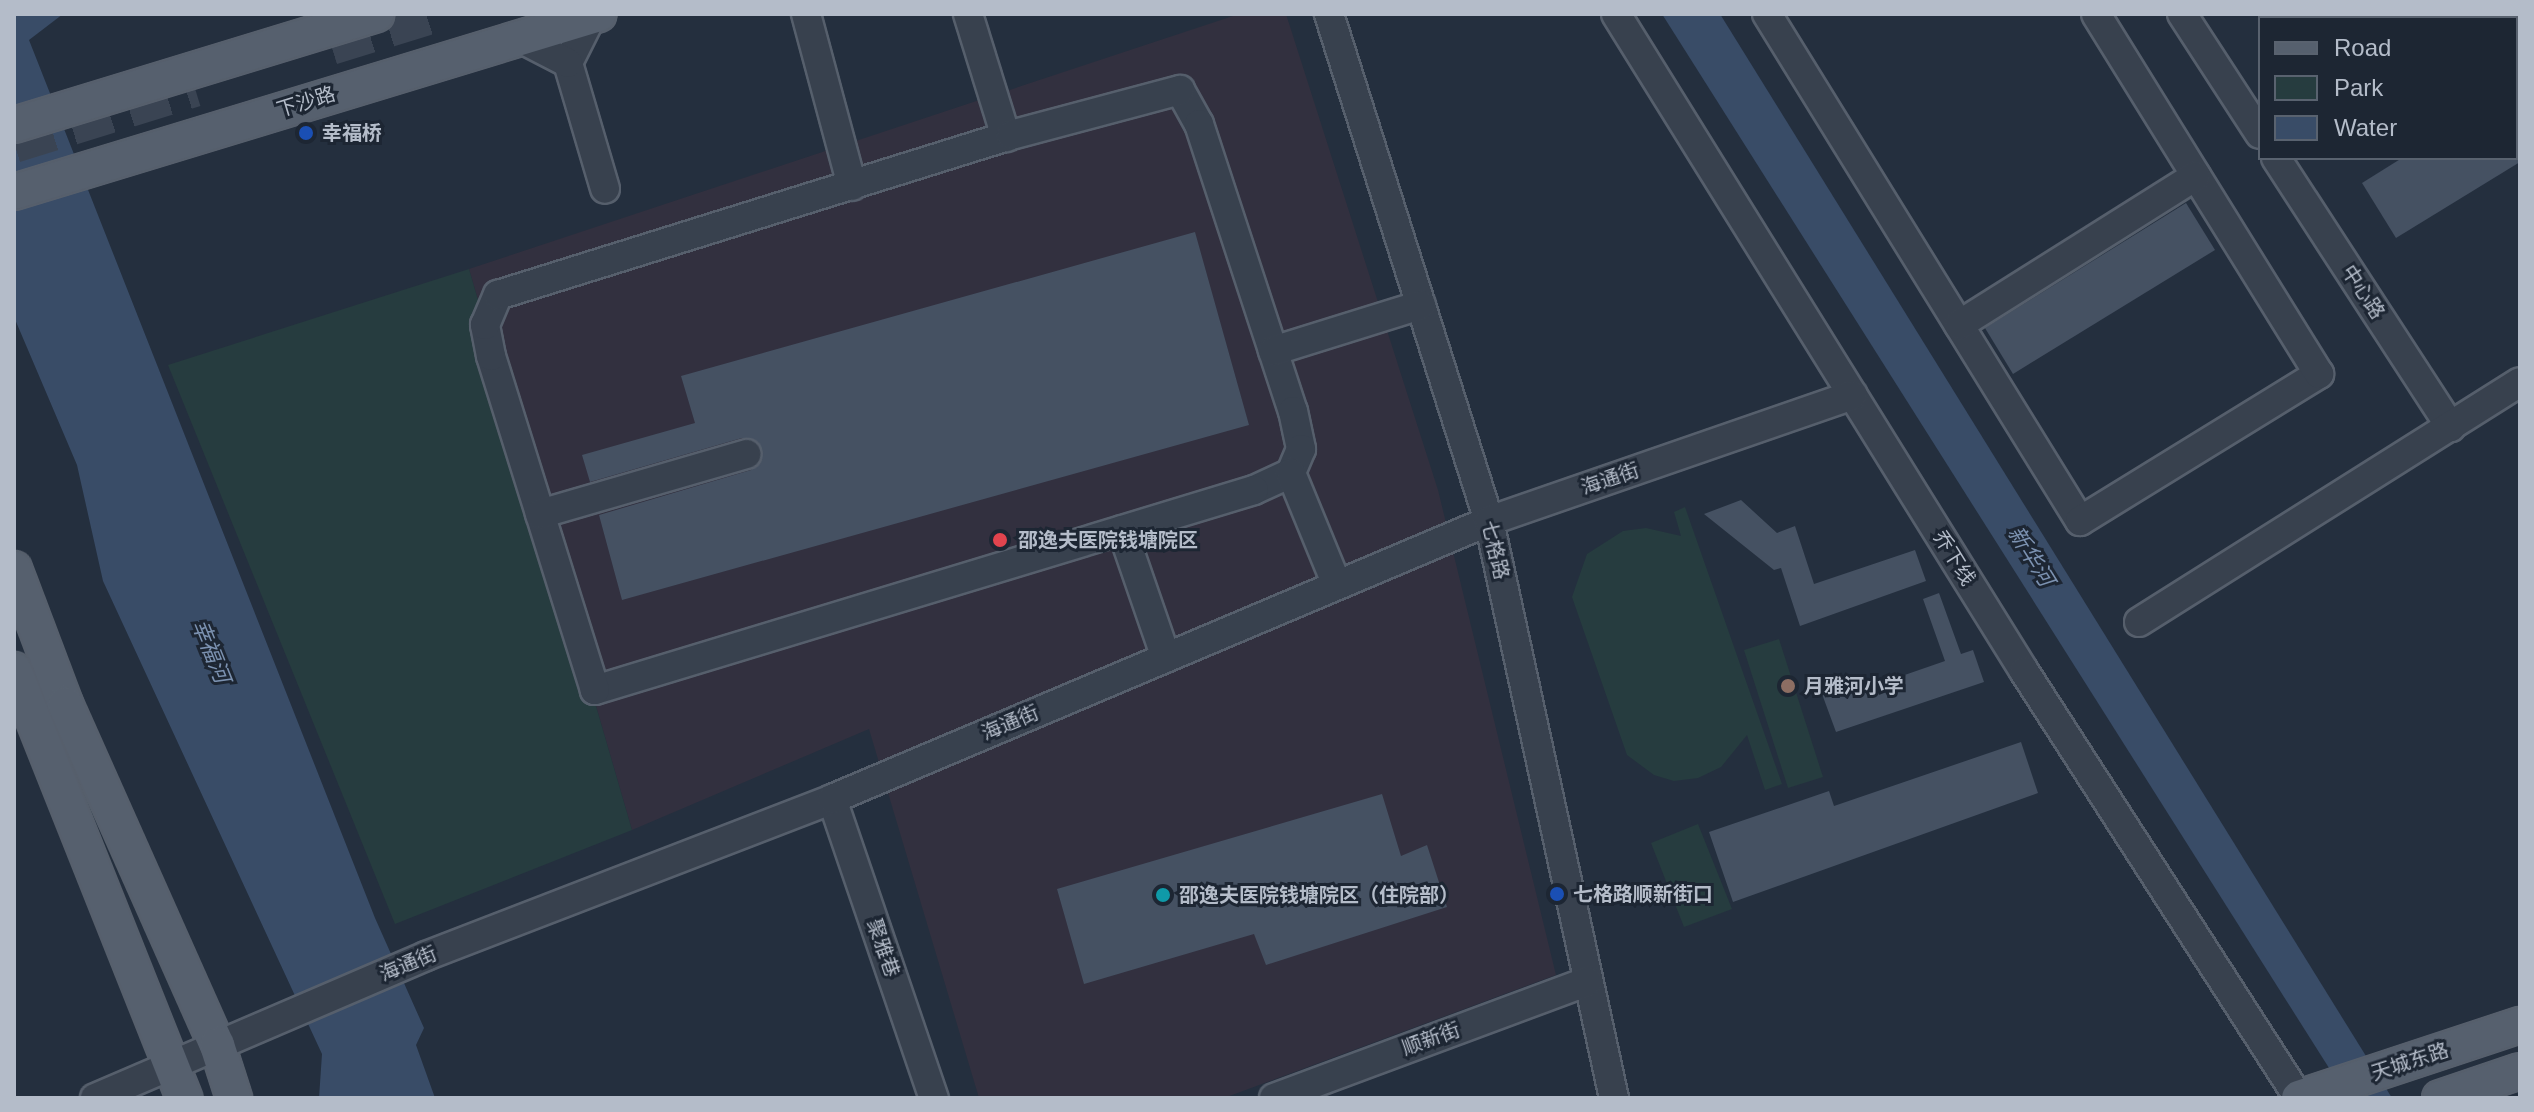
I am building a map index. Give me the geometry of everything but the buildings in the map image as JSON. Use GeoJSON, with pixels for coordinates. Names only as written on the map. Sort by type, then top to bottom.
{"type":"FeatureCollection","features":[{"type":"Feature","properties":{"kind":"main road"},"geometry":{"type":"LineString","coordinates":[[20,124],[376,14]]}},
{"type":"Feature","properties":{"kind":"main road","name":"下沙路"},"geometry":{"type":"LineString","coordinates":[[14,192],[595,15]]}},
{"type":"Feature","properties":{"kind":"main road"},"geometry":{"type":"LineString","coordinates":[[14,569],[65,704],[217,1045],[234,1098]]}},
{"type":"Feature","properties":{"kind":"main road"},"geometry":{"type":"LineString","coordinates":[[14,670],[184,1098]]}},
{"type":"Feature","properties":{"kind":"main road","name":"天城东路"},"geometry":{"type":"LineString","coordinates":[[2304,1096],[2520,1025]]}},
{"type":"Feature","properties":{"kind":"main road"},"geometry":{"type":"LineString","coordinates":[[2440,1098],[2520,1071]]}},
{"type":"Feature","properties":{"kind":"street"},"geometry":{"type":"LineString","coordinates":[[806,14],[852,186]]}},
{"type":"Feature","properties":{"kind":"street"},"geometry":{"type":"LineString","coordinates":[[968,14],[1006,137]]}},
{"type":"Feature","properties":{"kind":"street","name":"七格路"},"geometry":{"type":"LineString","coordinates":[[1329,14],[1489,521],[1614,1098]]}},
{"type":"Feature","properties":{"kind":"street","name":"乔下线"},"geometry":{"type":"LineString","coordinates":[[1616,14],[1853,395],[2304,1096]]}},
{"type":"Feature","properties":{"kind":"street"},"geometry":{"type":"LineString","coordinates":[[1767,14],[2080,521],[2319,374],[2096,14]]}},
{"type":"Feature","properties":{"kind":"street"},"geometry":{"type":"LineString","coordinates":[[2182,14],[2258,131]]}},
{"type":"Feature","properties":{"kind":"street"},"geometry":{"type":"LineString","coordinates":[[595,15],[568,63],[605,189]]}},
{"type":"Feature","properties":{"kind":"street"},"geometry":{"type":"LineString","coordinates":[[520,38],[568,63]]}},
{"type":"Feature","properties":{"kind":"street"},"geometry":{"type":"LineString","coordinates":[[1180,90],[1199,124],[1273,351],[1301,449],[1291,473],[1254,490],[595,690],[491,356],[485,325],[498,295],[1006,137],[1180,90]]}},
{"type":"Feature","properties":{"kind":"street","name":"中心路"},"geometry":{"type":"LineString","coordinates":[[2277,160],[2451,427]]}},
{"type":"Feature","properties":{"kind":"street"},"geometry":{"type":"LineString","coordinates":[[1959,325],[2196,176]]}},
{"type":"Feature","properties":{"kind":"street"},"geometry":{"type":"LineString","coordinates":[[1273,351],[1421,305]]}},
{"type":"Feature","properties":{"kind":"street"},"geometry":{"type":"LineString","coordinates":[[2139,622],[2520,382]]}},
{"type":"Feature","properties":{"kind":"street","name":"海通街"},"geometry":{"type":"LineString","coordinates":[[95,1098],[426,956],[832,799],[1489,521],[1853,395]]}},
{"type":"Feature","properties":{"kind":"street"},"geometry":{"type":"LineString","coordinates":[[540,514],[746,454]]}},
{"type":"Feature","properties":{"kind":"street"},"geometry":{"type":"LineString","coordinates":[[1291,473],[1337,585]]}},
{"type":"Feature","properties":{"kind":"street"},"geometry":{"type":"LineString","coordinates":[[1122,530],[1166,658]]}},
{"type":"Feature","properties":{"kind":"street","name":"聚雅巷"},"geometry":{"type":"LineString","coordinates":[[832,799],[934,1098]]}},
{"type":"Feature","properties":{"kind":"street","name":"顺新街"},"geometry":{"type":"LineString","coordinates":[[1274,1098],[1588,981]]}},
{"type":"Feature","properties":{"kind":"shaded area","name":"邵逸夫医院钱塘院区"},"geometry":{"type":"Polygon","coordinates":[[[1239,14],[1286,14],[1438,490],[1556,975],[1224,1098],[979,1098],[869,729],[632,830],[469,269],[1239,14]]]}},
{"type":"Feature","properties":{"kind":"green space"},"geometry":{"type":"Polygon","coordinates":[[[469,269],[632,830],[395,924],[168,365],[469,269]]]}},
{"type":"Feature","properties":{"kind":"green space"},"geometry":{"type":"Polygon","coordinates":[[[1685,507],[1782,784],[1765,790],[1747,735],[1721,767],[1698,778],[1674,781],[1654,775],[1627,755],[1572,597],[1587,554],[1623,531],[1646,528],[1681,536],[1674,512],[1685,507]]]}},
{"type":"Feature","properties":{"kind":"green space"},"geometry":{"type":"Polygon","coordinates":[[[1779,639],[1823,777],[1788,788],[1744,650],[1779,639]]]}},
{"type":"Feature","properties":{"kind":"green space"},"geometry":{"type":"Polygon","coordinates":[[[1698,824],[1732,909],[1684,927],[1651,843],[1698,824]]]}},
{"type":"Feature","properties":{"kind":"water","name":"幸福河"},"geometry":{"type":"Polygon","coordinates":[[[14,14],[63,14],[29,40],[375,918],[424,1028],[416,1045],[435,1098],[319,1098],[322,1054],[103,581],[77,465],[14,317],[14,14]]]}},
{"type":"Feature","properties":{"kind":"water","name":"新华河"},"geometry":{"type":"Polygon","coordinates":[[[1662,14],[1720,14],[2392,1098],[2348,1098],[1662,14]]]}},
{"type":"Feature","properties":{"kind":"tunnel"},"geometry":{"type":"LineString","coordinates":[[331,45],[431,14]]}},
{"type":"Feature","properties":{"kind":"tunnel"},"geometry":{"type":"LineString","coordinates":[[14,143],[194,87]]}},
{"type":"Feature","properties":{"kind":"place","name":"幸福桥"},"geometry":{"type":"Point","coordinates":[306,133]}},
{"type":"Feature","properties":{"kind":"place","name":"邵逸夫医院钱塘院区"},"geometry":{"type":"Point","coordinates":[1000,540]}},
{"type":"Feature","properties":{"kind":"place","name":"月雅河小学"},"geometry":{"type":"Point","coordinates":[1788,686]}},
{"type":"Feature","properties":{"kind":"place","name":"七格路顺新街口"},"geometry":{"type":"Point","coordinates":[1557,894]}},
{"type":"Feature","properties":{"kind":"place","name":"邵逸夫医院钱塘院区（住院部）"},"geometry":{"type":"Point","coordinates":[1163,895]}}]}
